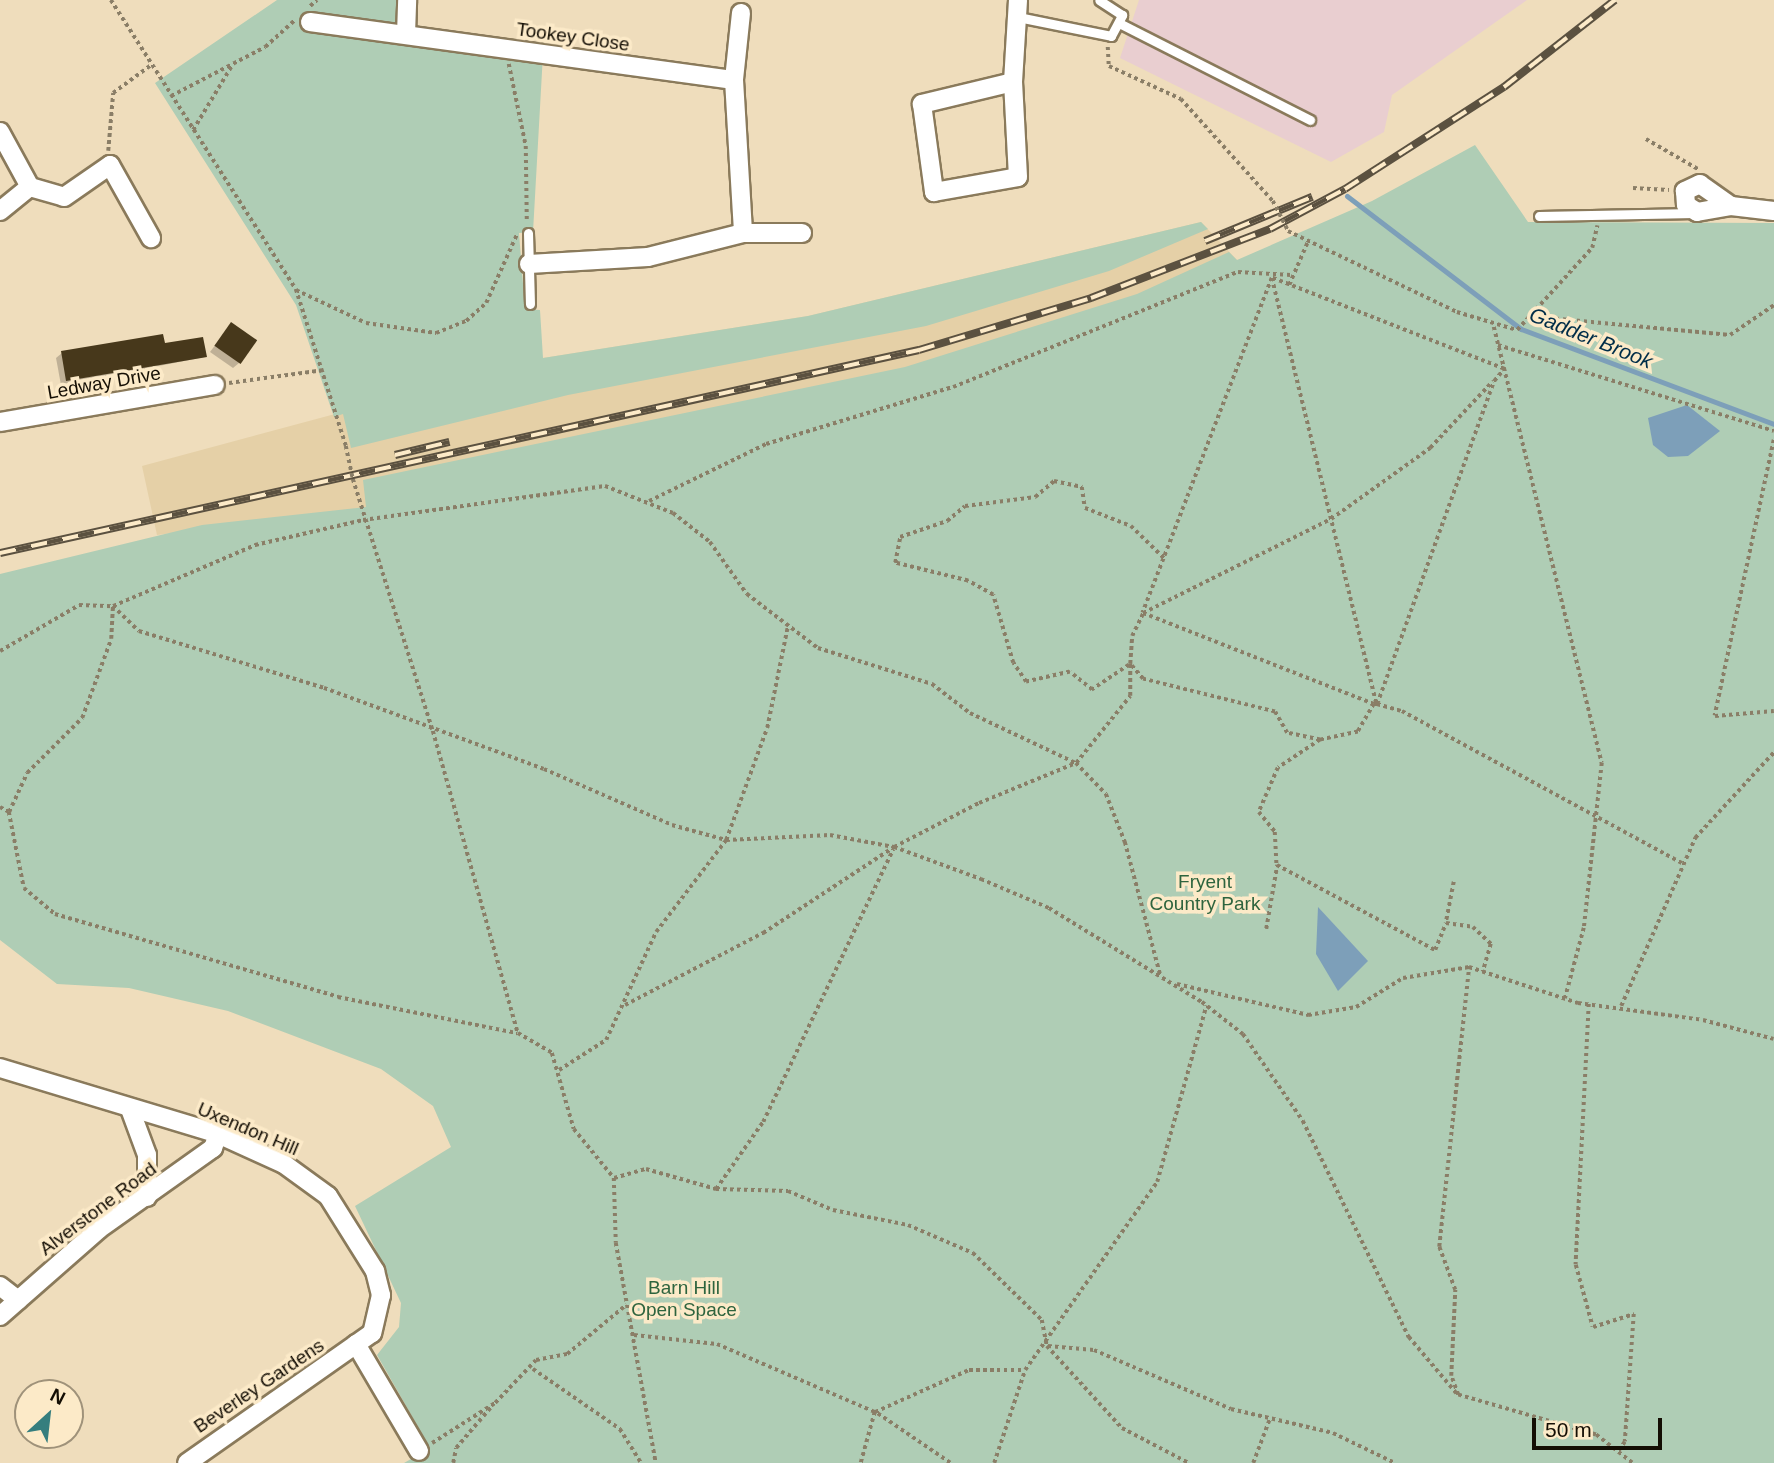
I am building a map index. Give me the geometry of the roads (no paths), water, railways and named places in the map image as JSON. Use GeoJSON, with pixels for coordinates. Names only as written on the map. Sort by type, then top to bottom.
{"type":"FeatureCollection","features":[{"type":"Feature","properties":{"kind":"street"},"geometry":{"type":"LineString","coordinates":[[406,34],[407,0]]}},
{"type":"Feature","properties":{"kind":"street"},"geometry":{"type":"LineString","coordinates":[[1013,82],[922,104],[934,192],[1018,177],[1013,82],[1018,8]]}},
{"type":"Feature","properties":{"kind":"street"},"geometry":{"type":"LineString","coordinates":[[741,13],[734,80],[743,233]]}},
{"type":"Feature","properties":{"kind":"street","name":"Tookey Close"},"geometry":{"type":"LineString","coordinates":[[310,22],[734,80]]}},
{"type":"Feature","properties":{"kind":"street"},"geometry":{"type":"LineString","coordinates":[[0,132],[30,187],[64,197],[110,165],[151,238]]}},
{"type":"Feature","properties":{"kind":"street"},"geometry":{"type":"LineString","coordinates":[[0,211],[30,187]]}},
{"type":"Feature","properties":{"kind":"street"},"geometry":{"type":"LineString","coordinates":[[1731,206],[1692,187],[1686,205],[1697,212],[1731,206],[1774,211]]}},
{"type":"Feature","properties":{"kind":"street"},"geometry":{"type":"LineString","coordinates":[[529,264],[648,257],[743,233],[802,233]]}},
{"type":"Feature","properties":{"kind":"street","name":"Ledway Drive"},"geometry":{"type":"LineString","coordinates":[[0,422],[215,385]]}},
{"type":"Feature","properties":{"kind":"street","name":"Uxendon Hill"},"geometry":{"type":"LineString","coordinates":[[0,1068],[218,1134],[284,1164],[328,1196],[374,1271],[381,1296],[372,1332]]}},
{"type":"Feature","properties":{"kind":"street"},"geometry":{"type":"LineString","coordinates":[[130,1109],[147,1155],[147,1197]]}},
{"type":"Feature","properties":{"kind":"street","name":"Alverstone Road"},"geometry":{"type":"LineString","coordinates":[[0,1316],[147,1197],[213,1148],[218,1134]]}},
{"type":"Feature","properties":{"kind":"street"},"geometry":{"type":"LineString","coordinates":[[0,1286],[18,1300]]}},
{"type":"Feature","properties":{"kind":"street","name":"Beverley Gardens"},"geometry":{"type":"LineString","coordinates":[[187,1463],[372,1332]]}},
{"type":"Feature","properties":{"kind":"street","name":"Beverley Gardens"},"geometry":{"type":"LineString","coordinates":[[356,1344],[419,1451]]}},
{"type":"Feature","properties":{"kind":"lane"},"geometry":{"type":"LineString","coordinates":[[1099,0],[1116,7],[1121,24],[1310,120]]}},
{"type":"Feature","properties":{"kind":"lane"},"geometry":{"type":"LineString","coordinates":[[1018,8],[1107,35],[1121,24]]}},
{"type":"Feature","properties":{"kind":"lane"},"geometry":{"type":"LineString","coordinates":[[1539,216],[1599,217],[1697,212]]}},
{"type":"Feature","properties":{"kind":"lane"},"geometry":{"type":"LineString","coordinates":[[528,233],[530,304]]}},
{"type":"Feature","properties":{"kind":"water"},"geometry":{"type":"Polygon","coordinates":[[[1687,405],[1720,431],[1688,456],[1668,457],[1653,445],[1648,418],[1687,405]]]}},
{"type":"Feature","properties":{"kind":"water"},"geometry":{"type":"Polygon","coordinates":[[[1318,907],[1368,961],[1338,991],[1316,954],[1318,907]]]}},
{"type":"Feature","properties":{"kind":"waterway","name":"Gadder Brook"},"geometry":{"type":"LineString","coordinates":[[1347,196],[1521,329],[1774,424]]}},
{"type":"Feature","properties":{"kind":"railway"},"geometry":{"type":"LineString","coordinates":[[0,553],[919,350],[1091,298],[1270,229],[1345,189],[1504,87],[1615,0]]}},
{"type":"Feature","properties":{"kind":"railway"},"geometry":{"type":"LineString","coordinates":[[1205,241],[1312,197]]}},
{"type":"Feature","properties":{"kind":"railway"},"geometry":{"type":"LineString","coordinates":[[395,455],[449,442]]}},
{"type":"Feature","properties":{"kind":"park label","name":"Fryent Country Park"},"geometry":{"type":"Point","coordinates":[1205,893]}},
{"type":"Feature","properties":{"kind":"park label","name":"Barn Hill Open Space"},"geometry":{"type":"Point","coordinates":[684,1299]}}]}
